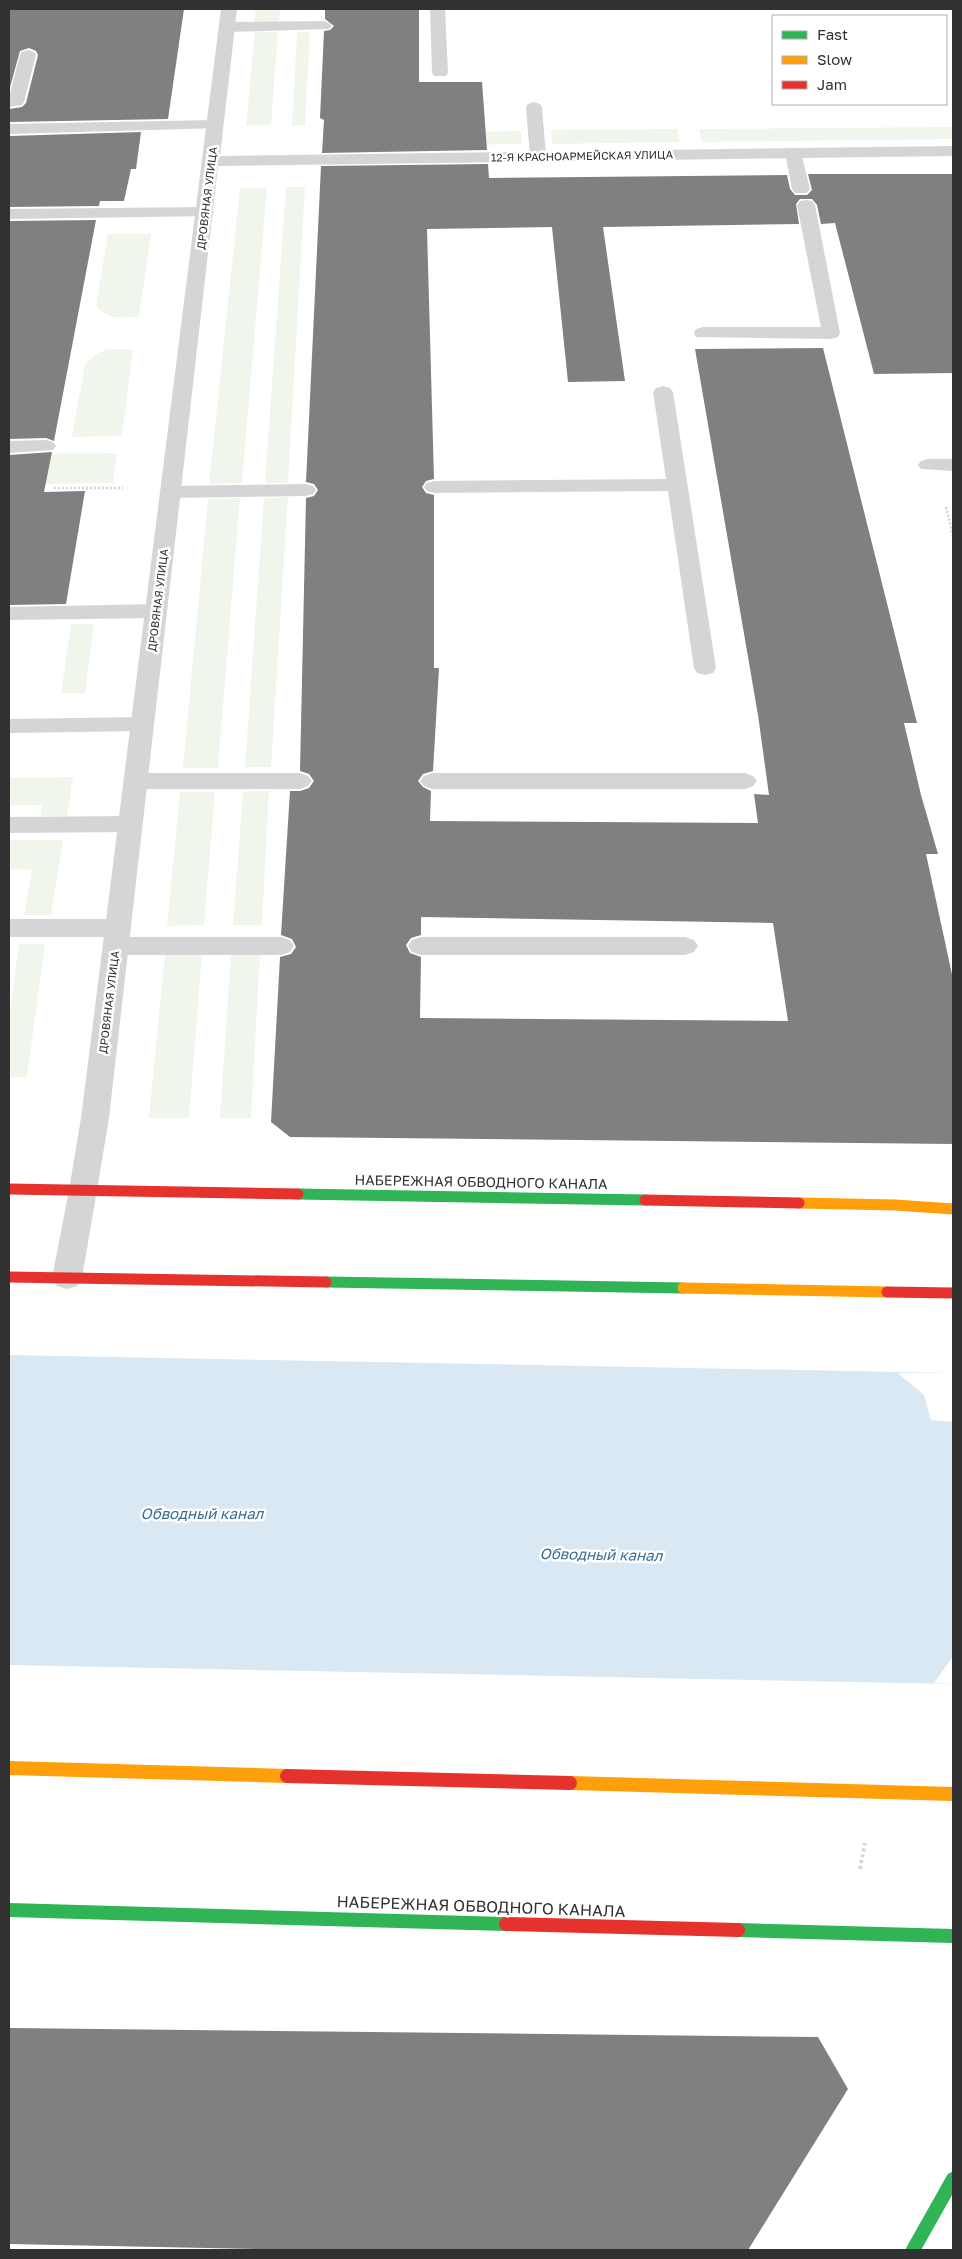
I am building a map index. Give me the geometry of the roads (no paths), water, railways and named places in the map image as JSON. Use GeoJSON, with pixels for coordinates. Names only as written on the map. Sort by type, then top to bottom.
{"type":"FeatureCollection","features":[{"type":"Feature","properties":{"kind":"street","name":"ДРОВЯНАЯ УЛИЦА"},"geometry":{"type":"LineString","coordinates":[[67,1278],[96,1109],[229,9]]}},
{"type":"Feature","properties":{"kind":"street"},"geometry":{"type":"LineString","coordinates":[[438,9],[440,73]]}},
{"type":"Feature","properties":{"kind":"street"},"geometry":{"type":"LineString","coordinates":[[419,25],[438,24]]}},
{"type":"Feature","properties":{"kind":"street"},"geometry":{"type":"LineString","coordinates":[[227,27],[324,26]]}},
{"type":"Feature","properties":{"kind":"street"},"geometry":{"type":"LineString","coordinates":[[9,102],[16,102],[28,55]]}},
{"type":"Feature","properties":{"kind":"street"},"geometry":{"type":"LineString","coordinates":[[534,107],[538,157]]}},
{"type":"Feature","properties":{"kind":"street"},"geometry":{"type":"LineString","coordinates":[[9,129],[215,126]]}},
{"type":"Feature","properties":{"kind":"street","name":"12-Я КРАСНОАРМЕЙСКАЯ УЛИЦА"},"geometry":{"type":"LineString","coordinates":[[211,161],[953,151]]}},
{"type":"Feature","properties":{"kind":"street"},"geometry":{"type":"LineString","coordinates":[[703,333],[830,333],[793,153]]}},
{"type":"Feature","properties":{"kind":"street"},"geometry":{"type":"LineString","coordinates":[[9,214],[205,212]]}},
{"type":"Feature","properties":{"kind":"street"},"geometry":{"type":"LineString","coordinates":[[9,228],[95,228]]}},
{"type":"Feature","properties":{"kind":"street"},"geometry":{"type":"LineString","coordinates":[[663,392],[704,668]]}},
{"type":"Feature","properties":{"kind":"street"},"geometry":{"type":"LineString","coordinates":[[9,447],[46,446]]}},
{"type":"Feature","properties":{"kind":"street"},"geometry":{"type":"LineString","coordinates":[[928,465],[953,465]]}},
{"type":"Feature","properties":{"kind":"street"},"geometry":{"type":"LineString","coordinates":[[434,487],[677,485]]}},
{"type":"Feature","properties":{"kind":"street"},"geometry":{"type":"LineString","coordinates":[[171,492],[306,490]]}},
{"type":"Feature","properties":{"kind":"street"},"geometry":{"type":"LineString","coordinates":[[9,614],[156,611]]}},
{"type":"Feature","properties":{"kind":"street"},"geometry":{"type":"LineString","coordinates":[[9,726],[143,724]]}},
{"type":"Feature","properties":{"kind":"street"},"geometry":{"type":"LineString","coordinates":[[136,781],[300,781]]}},
{"type":"Feature","properties":{"kind":"street"},"geometry":{"type":"LineString","coordinates":[[432,781],[745,781]]}},
{"type":"Feature","properties":{"kind":"street"},"geometry":{"type":"LineString","coordinates":[[9,825],[131,824]]}},
{"type":"Feature","properties":{"kind":"street"},"geometry":{"type":"LineString","coordinates":[[9,928],[117,937],[281,946]]}},
{"type":"Feature","properties":{"kind":"street"},"geometry":{"type":"LineString","coordinates":[[421,946],[685,946]]}},
{"type":"Feature","properties":{"kind":"street","name":"НАБЕРЕЖНАЯ ОБВОДНОГО КАНАЛА"},"geometry":{"type":"LineString","coordinates":[[9,1189],[895,1204],[953,1209]]}},
{"type":"Feature","properties":{"kind":"street"},"geometry":{"type":"LineString","coordinates":[[9,1277],[953,1293]]}},
{"type":"Feature","properties":{"kind":"street"},"geometry":{"type":"LineString","coordinates":[[9,1768],[953,1794]]}},
{"type":"Feature","properties":{"kind":"street","name":"НАБЕРЕЖНАЯ ОБВОДНОГО КАНАЛА"},"geometry":{"type":"LineString","coordinates":[[9,1910],[953,1936]]}},
{"type":"Feature","properties":{"kind":"street"},"geometry":{"type":"LineString","coordinates":[[913,2250],[953,2179]]}},
{"type":"Feature","properties":{"kind":"water","name":"Обводный канал"},"geometry":{"type":"Polygon","coordinates":[[[9,1355],[953,1373],[953,1684],[9,1665],[9,1355]]]}}]}
